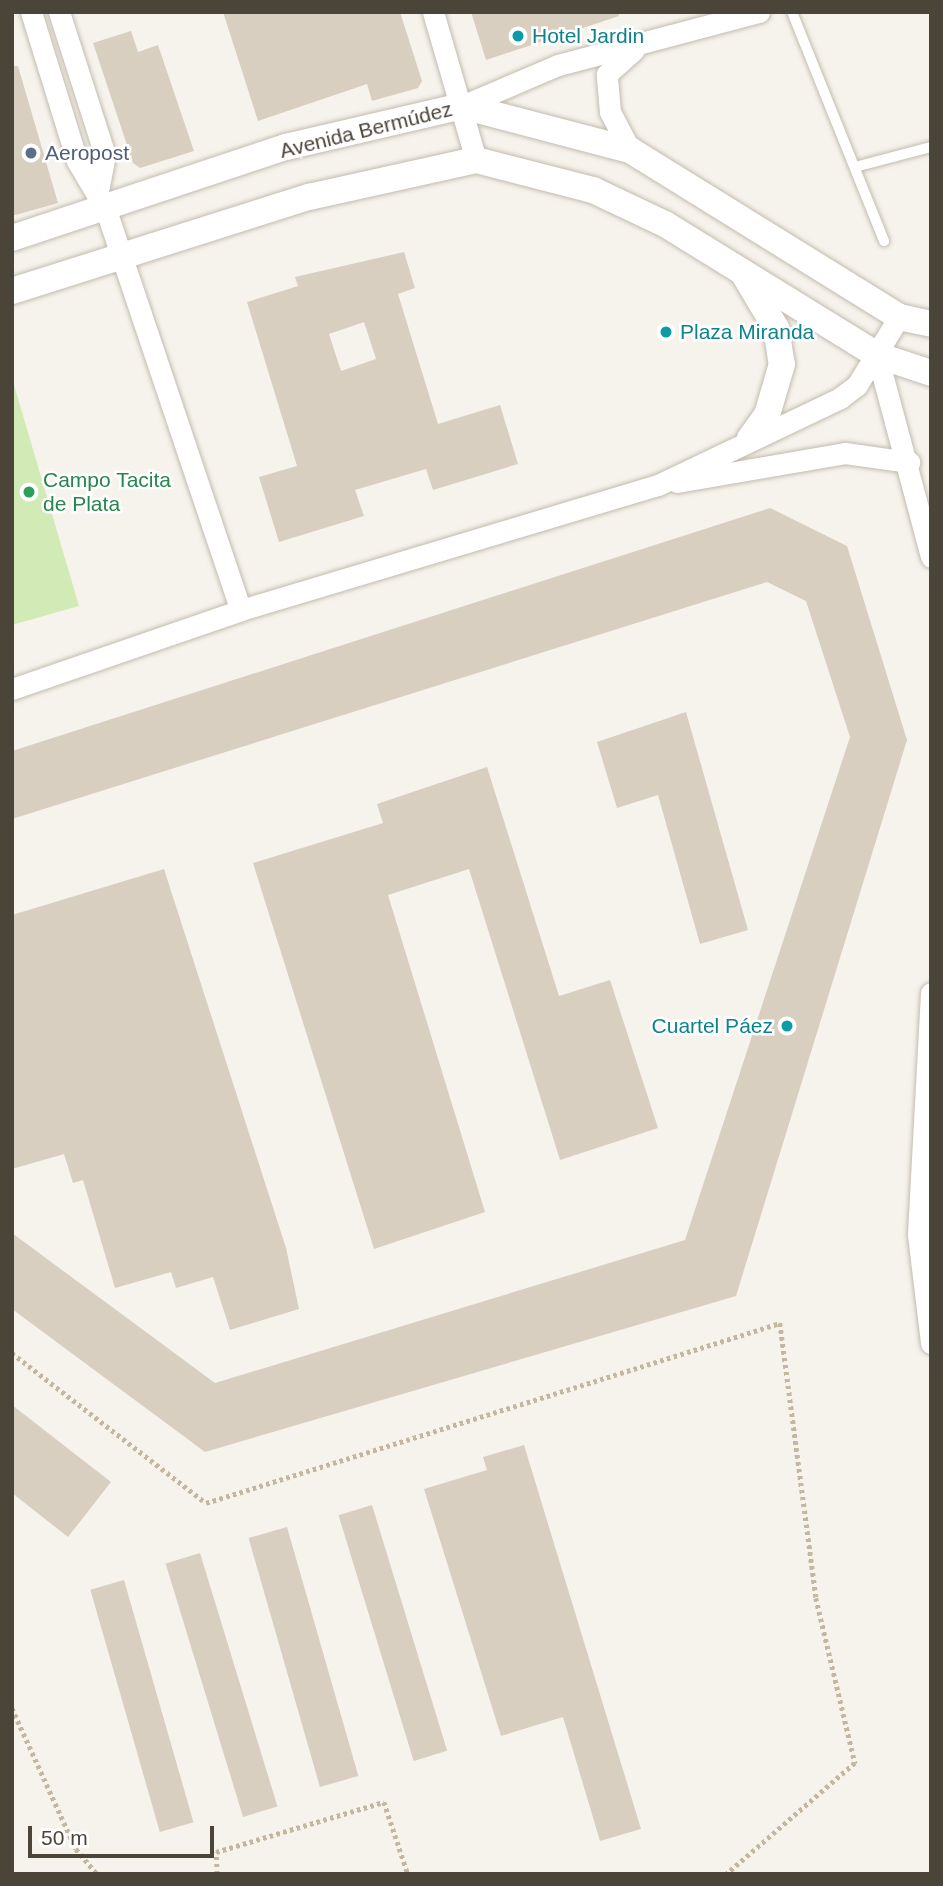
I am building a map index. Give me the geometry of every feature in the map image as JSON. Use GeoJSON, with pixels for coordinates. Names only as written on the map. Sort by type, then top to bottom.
{"type":"FeatureCollection","features":[{"type":"Feature","properties":{"kind":"street"},"geometry":{"type":"LineString","coordinates":[[31,12],[77,161],[102,200],[241,610]]}},
{"type":"Feature","properties":{"kind":"street"},"geometry":{"type":"LineString","coordinates":[[59,12],[105,155],[102,200]]}},
{"type":"Feature","properties":{"kind":"street"},"geometry":{"type":"LineString","coordinates":[[433,12],[476,160]]}},
{"type":"Feature","properties":{"kind":"street"},"geometry":{"type":"LineString","coordinates":[[462,106],[558,65],[637,47],[759,12]]}},
{"type":"Feature","properties":{"kind":"street"},"geometry":{"type":"LineString","coordinates":[[630,150],[610,112],[607,74],[637,47]]}},
{"type":"Feature","properties":{"kind":"street","name":"Avenida Bermúdez"},"geometry":{"type":"LineString","coordinates":[[12,238],[102,200],[286,147],[462,106],[630,150],[900,317],[931,324]]}},
{"type":"Feature","properties":{"kind":"street"},"geometry":{"type":"LineString","coordinates":[[12,291],[309,197],[476,160],[593,190],[742,272],[877,355],[931,373]]}},
{"type":"Feature","properties":{"kind":"street"},"geometry":{"type":"LineString","coordinates":[[742,272],[776,328],[782,364],[767,415],[750,438]]}},
{"type":"Feature","properties":{"kind":"street"},"geometry":{"type":"LineString","coordinates":[[657,485],[750,438],[840,398],[877,355],[900,317]]}},
{"type":"Feature","properties":{"kind":"street"},"geometry":{"type":"LineString","coordinates":[[877,355],[909,462],[931,556]]}},
{"type":"Feature","properties":{"kind":"street"},"geometry":{"type":"LineString","coordinates":[[12,689],[241,610],[657,485],[845,453],[909,462]]}},
{"type":"Feature","properties":{"kind":"street"},"geometry":{"type":"LineString","coordinates":[[931,993],[928,1110],[918,1235],[931,1343]]}},
{"type":"Feature","properties":{"kind":"lane"},"geometry":{"type":"LineString","coordinates":[[792,12],[884,241]]}},
{"type":"Feature","properties":{"kind":"lane"},"geometry":{"type":"LineString","coordinates":[[855,167],[931,147]]}},
{"type":"Feature","properties":{"kind":"path"},"geometry":{"type":"LineString","coordinates":[[12,1353],[206,1503],[780,1323],[816,1598],[855,1763],[727,1874]]}},
{"type":"Feature","properties":{"kind":"path"},"geometry":{"type":"LineString","coordinates":[[12,1708],[76,1849],[97,1874]]}},
{"type":"Feature","properties":{"kind":"path"},"geometry":{"type":"LineString","coordinates":[[217,1874],[216,1852],[384,1802],[408,1874]]}},
{"type":"Feature","properties":{"kind":"green space","name":"Campo Tacita de Plata"},"geometry":{"type":"Polygon","coordinates":[[[12,378],[79,606],[12,625],[12,378]]]}},
{"type":"Feature","properties":{"kind":"building"},"geometry":{"type":"Polygon","coordinates":[[[223,12],[400,12],[422,81],[418,88],[372,101],[367,84],[258,121],[223,12]]]}},
{"type":"Feature","properties":{"kind":"building","name":"Hotel Jardin"},"geometry":{"type":"Polygon","coordinates":[[[471,12],[618,12],[619,16],[486,60],[471,12]]]}},
{"type":"Feature","properties":{"kind":"building"},"geometry":{"type":"Polygon","coordinates":[[[131,31],[138,52],[158,45],[194,151],[140,168],[133,163],[93,43],[131,31]]]}},
{"type":"Feature","properties":{"kind":"building"},"geometry":{"type":"Polygon","coordinates":[[[12,66],[18,66],[58,203],[12,216],[12,66]]]}},
{"type":"Feature","properties":{"kind":"building"},"geometry":{"type":"Polygon","coordinates":[[[404,252],[415,288],[398,294],[438,424],[500,405],[518,464],[433,490],[426,469],[355,490],[364,516],[279,542],[259,477],[297,466],[247,302],[298,286],[295,277],[404,252]],[[364,322],[329,334],[341,371],[376,359],[364,322]]]}},
{"type":"Feature","properties":{"kind":"building","name":"Cuartel Páez"},"geometry":{"type":"Polygon","coordinates":[[[770,508],[847,546],[907,740],[736,1296],[205,1452],[12,1309],[12,1233],[215,1383],[685,1240],[850,737],[806,601],[767,582],[12,819],[12,751],[770,508]]]}},
{"type":"Feature","properties":{"kind":"building"},"geometry":{"type":"Polygon","coordinates":[[[686,712],[748,930],[700,944],[658,795],[617,808],[597,742],[686,712]]]}},
{"type":"Feature","properties":{"kind":"building"},"geometry":{"type":"Polygon","coordinates":[[[487,767],[559,996],[610,980],[658,1128],[560,1160],[469,869],[388,895],[485,1212],[374,1249],[253,863],[383,823],[377,804],[487,767]]]}},
{"type":"Feature","properties":{"kind":"building"},"geometry":{"type":"Polygon","coordinates":[[[164,869],[286,1248],[299,1309],[230,1330],[213,1277],[176,1288],[171,1272],[115,1288],[83,1180],[73,1183],[64,1154],[12,1169],[12,915],[164,869]]]}},
{"type":"Feature","properties":{"kind":"building"},"geometry":{"type":"Polygon","coordinates":[[[12,1405],[111,1482],[68,1537],[12,1493],[12,1405]]]}},
{"type":"Feature","properties":{"kind":"building"},"geometry":{"type":"Polygon","coordinates":[[[524,1445],[641,1829],[600,1841],[563,1717],[501,1736],[424,1489],[487,1470],[483,1457],[524,1445]]]}},
{"type":"Feature","properties":{"kind":"building"},"geometry":{"type":"Polygon","coordinates":[[[372,1505],[447,1751],[414,1761],[339,1515],[372,1505]]]}},
{"type":"Feature","properties":{"kind":"building"},"geometry":{"type":"Polygon","coordinates":[[[287,1527],[358,1776],[320,1787],[249,1538],[287,1527]]]}},
{"type":"Feature","properties":{"kind":"building"},"geometry":{"type":"Polygon","coordinates":[[[200,1553],[277,1806],[243,1817],[166,1564],[200,1553]]]}},
{"type":"Feature","properties":{"kind":"building"},"geometry":{"type":"Polygon","coordinates":[[[124,1580],[193,1822],[160,1832],[90,1590],[124,1580]]]}},
{"type":"Feature","properties":{"kind":"place","name":"Hotel Jardin"},"geometry":{"type":"Point","coordinates":[518,36]}},
{"type":"Feature","properties":{"kind":"place","name":"Aeropost"},"geometry":{"type":"Point","coordinates":[31,153]}},
{"type":"Feature","properties":{"kind":"place","name":"Plaza Miranda"},"geometry":{"type":"Point","coordinates":[666,332]}},
{"type":"Feature","properties":{"kind":"place","name":"Campo Tacita de Plata"},"geometry":{"type":"Point","coordinates":[29,492]}},
{"type":"Feature","properties":{"kind":"place","name":"Cuartel Páez"},"geometry":{"type":"Point","coordinates":[787,1026]}}]}
